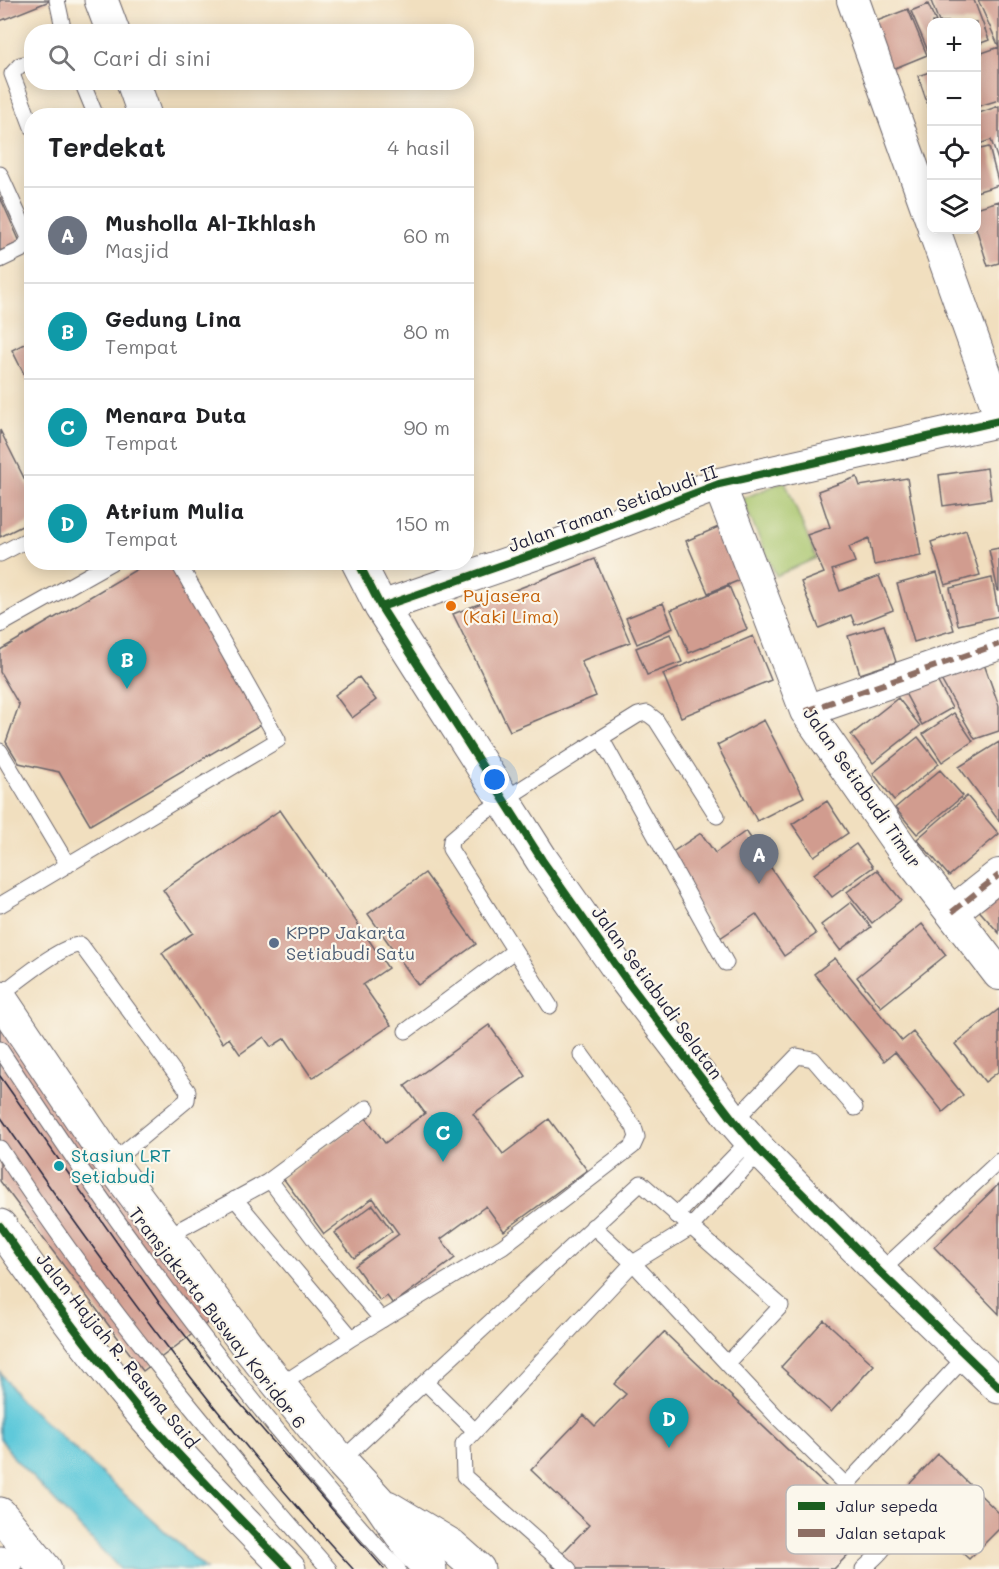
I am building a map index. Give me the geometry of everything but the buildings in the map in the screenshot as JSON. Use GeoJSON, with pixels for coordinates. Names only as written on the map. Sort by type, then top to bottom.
{"type":"FeatureCollection","features":[{"type":"Feature","properties":{"kind":"main road"},"geometry":{"type":"LineString","coordinates":[[101,0],[110,24]]}},
{"type":"Feature","properties":{"kind":"main road"},"geometry":{"type":"LineString","coordinates":[[136,90],[142,108]]}},
{"type":"Feature","properties":{"kind":"main road","name":"Jalan Setiabudi Selatan"},"geometry":{"type":"LineString","coordinates":[[362,570],[381,607],[504,800],[627,981],[748,1137],[880,1272],[999,1387]]}},
{"type":"Feature","properties":{"kind":"main road"},"geometry":{"type":"LineString","coordinates":[[0,996],[111,1163],[166,1237],[279,1386],[341,1461],[378,1501],[409,1546],[430,1569]]}},
{"type":"Feature","properties":{"kind":"main road","name":"Jalan Hajjah R. Rasuna Said"},"geometry":{"type":"LineString","coordinates":[[0,1226],[70,1321],[145,1416],[210,1488],[289,1569]]}},
{"type":"Feature","properties":{"kind":"main road"},"geometry":{"type":"LineString","coordinates":[[378,1501],[452,1546],[478,1569]]}},
{"type":"Feature","properties":{"kind":"main road"},"geometry":{"type":"LineString","coordinates":[[0,1514],[45,1569]]}},
{"type":"Feature","properties":{"kind":"main road"},"geometry":{"type":"LineString","coordinates":[[0,1563],[5,1569]]}},
{"type":"Feature","properties":{"kind":"street"},"geometry":{"type":"LineString","coordinates":[[853,0],[927,208]]}},
{"type":"Feature","properties":{"kind":"street"},"geometry":{"type":"LineString","coordinates":[[935,234],[999,412]]}},
{"type":"Feature","properties":{"kind":"street","name":"Jalan Taman Setiabudi II"},"geometry":{"type":"LineString","coordinates":[[381,607],[546,550],[719,484],[999,421]]}},
{"type":"Feature","properties":{"kind":"street","name":"Jalan Setiabudi Timur"},"geometry":{"type":"LineString","coordinates":[[719,484],[806,711],[901,847],[999,974]]}},
{"type":"Feature","properties":{"kind":"street"},"geometry":{"type":"LineString","coordinates":[[806,711],[999,644]]}},
{"type":"Feature","properties":{"kind":"street"},"geometry":{"type":"LineString","coordinates":[[952,912],[999,875]]}},
{"type":"Feature","properties":{"kind":"lane"},"geometry":{"type":"LineString","coordinates":[[57,0],[62,24]]}},
{"type":"Feature","properties":{"kind":"lane"},"geometry":{"type":"LineString","coordinates":[[24,64],[12,74],[25,108]]}},
{"type":"Feature","properties":{"kind":"lane"},"geometry":{"type":"LineString","coordinates":[[85,90],[93,108]]}},
{"type":"Feature","properties":{"kind":"lane"},"geometry":{"type":"LineString","coordinates":[[0,174],[24,227]]}},
{"type":"Feature","properties":{"kind":"lane"},"geometry":{"type":"LineString","coordinates":[[0,260],[24,246]]}},
{"type":"Feature","properties":{"kind":"lane"},"geometry":{"type":"LineString","coordinates":[[0,554],[24,542]]}},
{"type":"Feature","properties":{"kind":"lane"},"geometry":{"type":"LineString","coordinates":[[0,625],[98,570]]}},
{"type":"Feature","properties":{"kind":"lane"},"geometry":{"type":"LineString","coordinates":[[0,905],[278,740],[182,570]]}},
{"type":"Feature","properties":{"kind":"lane"},"geometry":{"type":"LineString","coordinates":[[550,1006],[450,849],[451,840],[459,831],[504,800],[638,715],[647,713],[656,720],[717,816]]}},
{"type":"Feature","properties":{"kind":"lane"},"geometry":{"type":"LineString","coordinates":[[601,738],[726,963]]}},
{"type":"Feature","properties":{"kind":"lane"},"geometry":{"type":"LineString","coordinates":[[0,751],[68,865]]}},
{"type":"Feature","properties":{"kind":"lane"},"geometry":{"type":"LineString","coordinates":[[0,996],[55,956],[75,944],[81,945],[188,1091],[187,1100],[111,1163]]}},
{"type":"Feature","properties":{"kind":"lane"},"geometry":{"type":"LineString","coordinates":[[406,1031],[514,951]]}},
{"type":"Feature","properties":{"kind":"lane","name":"Transjakarta Busway Koridor 6"},"geometry":{"type":"LineString","coordinates":[[0,1049],[65,1148],[156,1276],[270,1419],[399,1569]]}},
{"type":"Feature","properties":{"kind":"lane"},"geometry":{"type":"LineString","coordinates":[[279,1386],[352,1338],[503,1246],[633,1146],[637,1137],[634,1127],[581,1054]]}},
{"type":"Feature","properties":{"kind":"lane"},"geometry":{"type":"LineString","coordinates":[[569,1569],[464,1476],[463,1444],[633,1263],[690,1228],[797,1056],[813,1059],[855,1108]]}},
{"type":"Feature","properties":{"kind":"lane"},"geometry":{"type":"LineString","coordinates":[[166,1237],[267,1182],[367,1108]]}},
{"type":"Feature","properties":{"kind":"lane"},"geometry":{"type":"LineString","coordinates":[[676,1216],[748,1137]]}},
{"type":"Feature","properties":{"kind":"lane"},"geometry":{"type":"LineString","coordinates":[[0,1148],[73,1254],[152,1356],[234,1460],[329,1569]]}},
{"type":"Feature","properties":{"kind":"lane"},"geometry":{"type":"LineString","coordinates":[[880,1272],[999,1161]]}},
{"type":"Feature","properties":{"kind":"lane"},"geometry":{"type":"LineString","coordinates":[[267,1182],[272,1183],[320,1247],[382,1320]]}},
{"type":"Feature","properties":{"kind":"lane"},"geometry":{"type":"LineString","coordinates":[[341,1461],[641,1183],[781,1306],[728,1363]]}},
{"type":"Feature","properties":{"kind":"lane"},"geometry":{"type":"LineString","coordinates":[[234,1199],[352,1338]]}},
{"type":"Feature","properties":{"kind":"lane"},"geometry":{"type":"LineString","coordinates":[[592,1226],[633,1263],[846,1485],[967,1355]]}},
{"type":"Feature","properties":{"kind":"lane"},"geometry":{"type":"LineString","coordinates":[[425,1382],[474,1431]]}},
{"type":"Feature","properties":{"kind":"lane"},"geometry":{"type":"LineString","coordinates":[[863,1569],[878,1554]]}},
{"type":"Feature","properties":{"kind":"green space"},"geometry":{"type":"Polygon","coordinates":[[[785,481],[816,558],[776,576],[742,499],[785,481]]]}},
{"type":"Feature","properties":{"kind":"water"},"geometry":{"type":"Polygon","coordinates":[[[0,1372],[17,1396],[206,1569],[120,1569],[14,1458],[0,1438],[0,1372]]]}},
{"type":"Feature","properties":{"kind":"tram line"},"geometry":{"type":"LineString","coordinates":[[0,1076],[158,1301],[230,1392],[384,1569]]}},
{"type":"Feature","properties":{"kind":"tram line"},"geometry":{"type":"LineString","coordinates":[[0,1116],[125,1291],[213,1405],[258,1461],[353,1569]]}},
{"type":"Feature","properties":{"kind":"marked path"},"geometry":{"type":"LineString","coordinates":[[806,711],[999,644]]}},
{"type":"Feature","properties":{"kind":"marked path"},"geometry":{"type":"LineString","coordinates":[[952,912],[999,875]]}},
{"type":"Feature","properties":{"kind":"cycle path"},"geometry":{"type":"LineString","coordinates":[[381,607],[546,550],[719,484],[999,421]]}},
{"type":"Feature","properties":{"kind":"cycle path"},"geometry":{"type":"LineString","coordinates":[[362,570],[381,607],[542,860],[627,981],[734,1121],[760,1151],[880,1272],[999,1387]]}},
{"type":"Feature","properties":{"kind":"cycle path"},"geometry":{"type":"LineString","coordinates":[[0,1226],[34,1275],[144,1416],[197,1475],[289,1569]]}},
{"type":"Feature","properties":{"kind":"place","name":"Pujasera (Kaki Lima)"},"geometry":{"type":"Point","coordinates":[451,606]}},
{"type":"Feature","properties":{"kind":"place","name":"Gedung Lina"},"geometry":{"type":"Point","coordinates":[127,689]}},
{"type":"Feature","properties":{"kind":"place","name":"Musholla Al-Ikhlash"},"geometry":{"type":"Point","coordinates":[759,884]}},
{"type":"Feature","properties":{"kind":"place","name":"KPPP Jakarta Setiabudi Satu"},"geometry":{"type":"Point","coordinates":[274,943]}},
{"type":"Feature","properties":{"kind":"place","name":"Menara Duta"},"geometry":{"type":"Point","coordinates":[443,1162]}},
{"type":"Feature","properties":{"kind":"place","name":"Stasiun LRT Setiabudi"},"geometry":{"type":"Point","coordinates":[59,1166]}},
{"type":"Feature","properties":{"kind":"place","name":"Atrium Mulia"},"geometry":{"type":"Point","coordinates":[669,1448]}}]}
